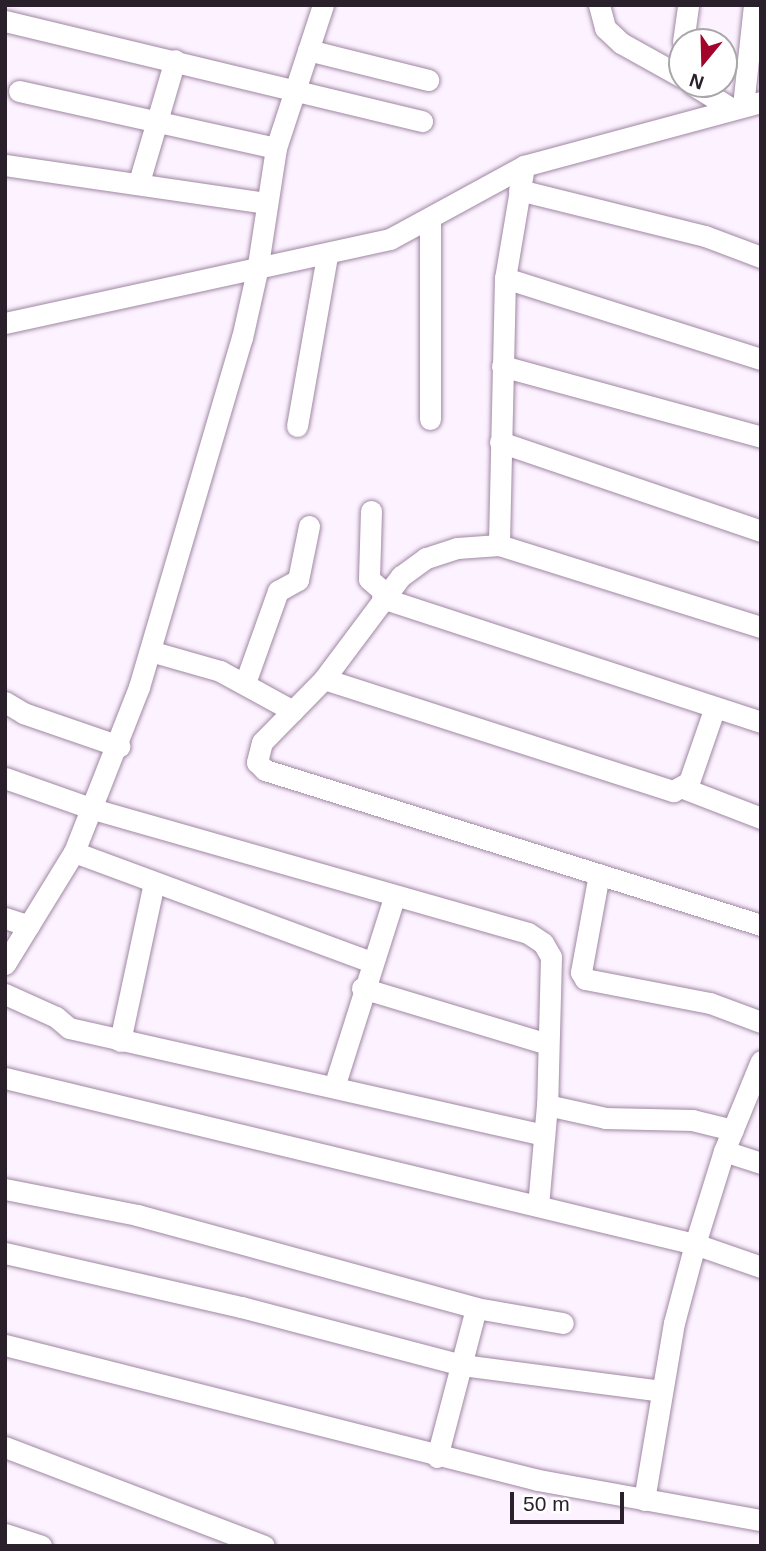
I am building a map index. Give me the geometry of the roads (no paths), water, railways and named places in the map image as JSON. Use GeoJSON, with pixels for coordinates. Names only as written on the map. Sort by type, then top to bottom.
{"type":"FeatureCollection","features":[{"type":"Feature","properties":{"kind":"street"},"geometry":{"type":"LineString","coordinates":[[599,5],[605,28],[621,43],[668,70]]}},
{"type":"Feature","properties":{"kind":"street"},"geometry":{"type":"LineString","coordinates":[[685,28],[688,5]]}},
{"type":"Feature","properties":{"kind":"street"},"geometry":{"type":"LineString","coordinates":[[745,106],[754,5]]}},
{"type":"Feature","properties":{"kind":"street"},"geometry":{"type":"LineString","coordinates":[[5,964],[74,852],[119,746],[216,429],[257,271],[265,203],[276,148],[308,50],[318,6]]}},
{"type":"Feature","properties":{"kind":"street"},"geometry":{"type":"LineString","coordinates":[[5,21],[296,88],[422,121]]}},
{"type":"Feature","properties":{"kind":"street"},"geometry":{"type":"LineString","coordinates":[[308,50],[428,80]]}},
{"type":"Feature","properties":{"kind":"street"},"geometry":{"type":"LineString","coordinates":[[139,182],[175,60]]}},
{"type":"Feature","properties":{"kind":"street"},"geometry":{"type":"LineString","coordinates":[[19,91],[156,124],[276,148]]}},
{"type":"Feature","properties":{"kind":"street"},"geometry":{"type":"LineString","coordinates":[[727,98],[745,106]]}},
{"type":"Feature","properties":{"kind":"street"},"geometry":{"type":"LineString","coordinates":[[5,323],[257,271],[390,239],[430,220],[477,188],[524,166],[745,106]]}},
{"type":"Feature","properties":{"kind":"street"},"geometry":{"type":"LineString","coordinates":[[5,165],[139,182],[265,203]]}},
{"type":"Feature","properties":{"kind":"street"},"geometry":{"type":"LineString","coordinates":[[499,545],[505,278],[524,166]]}},
{"type":"Feature","properties":{"kind":"street"},"geometry":{"type":"LineString","coordinates":[[519,190],[692,232],[761,257]]}},
{"type":"Feature","properties":{"kind":"street"},"geometry":{"type":"LineString","coordinates":[[430,220],[430,419]]}},
{"type":"Feature","properties":{"kind":"street"},"geometry":{"type":"LineString","coordinates":[[297,426],[327,255]]}},
{"type":"Feature","properties":{"kind":"street"},"geometry":{"type":"LineString","coordinates":[[505,278],[761,359]]}},
{"type":"Feature","properties":{"kind":"street"},"geometry":{"type":"LineString","coordinates":[[502,366],[761,437]]}},
{"type":"Feature","properties":{"kind":"street"},"geometry":{"type":"LineString","coordinates":[[500,442],[760,530]]}},
{"type":"Feature","properties":{"kind":"street"},"geometry":{"type":"LineString","coordinates":[[371,511],[369,579],[384,596],[761,722]]}},
{"type":"Feature","properties":{"kind":"street"},"geometry":{"type":"LineString","coordinates":[[246,683],[278,591],[298,580],[309,526]]}},
{"type":"Feature","properties":{"kind":"street"},"geometry":{"type":"LineString","coordinates":[[761,627],[499,545],[457,548],[426,558],[384,596],[324,679],[262,742],[257,762],[265,770],[761,925]]}},
{"type":"Feature","properties":{"kind":"street"},"geometry":{"type":"LineString","coordinates":[[150,651],[246,683],[293,711]]}},
{"type":"Feature","properties":{"kind":"street"},"geometry":{"type":"LineString","coordinates":[[324,679],[673,791],[683,789],[761,818]]}},
{"type":"Feature","properties":{"kind":"street"},"geometry":{"type":"LineString","coordinates":[[5,702],[23,713],[119,746]]}},
{"type":"Feature","properties":{"kind":"street"},"geometry":{"type":"LineString","coordinates":[[683,789],[715,707]]}},
{"type":"Feature","properties":{"kind":"street"},"geometry":{"type":"LineString","coordinates":[[5,778],[93,810],[394,898],[528,933],[543,943],[551,957],[547,1105],[538,1206]]}},
{"type":"Feature","properties":{"kind":"street"},"geometry":{"type":"LineString","coordinates":[[74,852],[370,962]]}},
{"type":"Feature","properties":{"kind":"street"},"geometry":{"type":"LineString","coordinates":[[599,874],[581,972],[585,979],[710,1003],[761,1022]]}},
{"type":"Feature","properties":{"kind":"street"},"geometry":{"type":"LineString","coordinates":[[120,1041],[154,883]]}},
{"type":"Feature","properties":{"kind":"street"},"geometry":{"type":"LineString","coordinates":[[334,1087],[370,962],[394,898]]}},
{"type":"Feature","properties":{"kind":"street"},"geometry":{"type":"LineString","coordinates":[[5,918],[29,926]]}},
{"type":"Feature","properties":{"kind":"street"},"geometry":{"type":"LineString","coordinates":[[362,988],[548,1044]]}},
{"type":"Feature","properties":{"kind":"street"},"geometry":{"type":"LineString","coordinates":[[5,994],[56,1017],[69,1028],[544,1135]]}},
{"type":"Feature","properties":{"kind":"street"},"geometry":{"type":"LineString","coordinates":[[644,1500],[660,1391],[695,1244],[724,1151],[761,1061]]}},
{"type":"Feature","properties":{"kind":"street"},"geometry":{"type":"LineString","coordinates":[[5,1078],[695,1244],[761,1267]]}},
{"type":"Feature","properties":{"kind":"street"},"geometry":{"type":"LineString","coordinates":[[547,1105],[605,1118],[692,1120],[733,1130]]}},
{"type":"Feature","properties":{"kind":"street"},"geometry":{"type":"LineString","coordinates":[[724,1151],[761,1163]]}},
{"type":"Feature","properties":{"kind":"street"},"geometry":{"type":"LineString","coordinates":[[5,1189],[137,1215],[476,1308],[563,1323]]}},
{"type":"Feature","properties":{"kind":"street"},"geometry":{"type":"LineString","coordinates":[[5,1253],[241,1307],[462,1365],[660,1391]]}},
{"type":"Feature","properties":{"kind":"street"},"geometry":{"type":"LineString","coordinates":[[437,1457],[476,1308]]}},
{"type":"Feature","properties":{"kind":"street"},"geometry":{"type":"LineString","coordinates":[[5,1345],[245,1403],[437,1457],[644,1500],[761,1520]]}},
{"type":"Feature","properties":{"kind":"street"},"geometry":{"type":"LineString","coordinates":[[5,1447],[264,1546]]}},
{"type":"Feature","properties":{"kind":"street"},"geometry":{"type":"LineString","coordinates":[[5,1534],[41,1546]]}}]}
